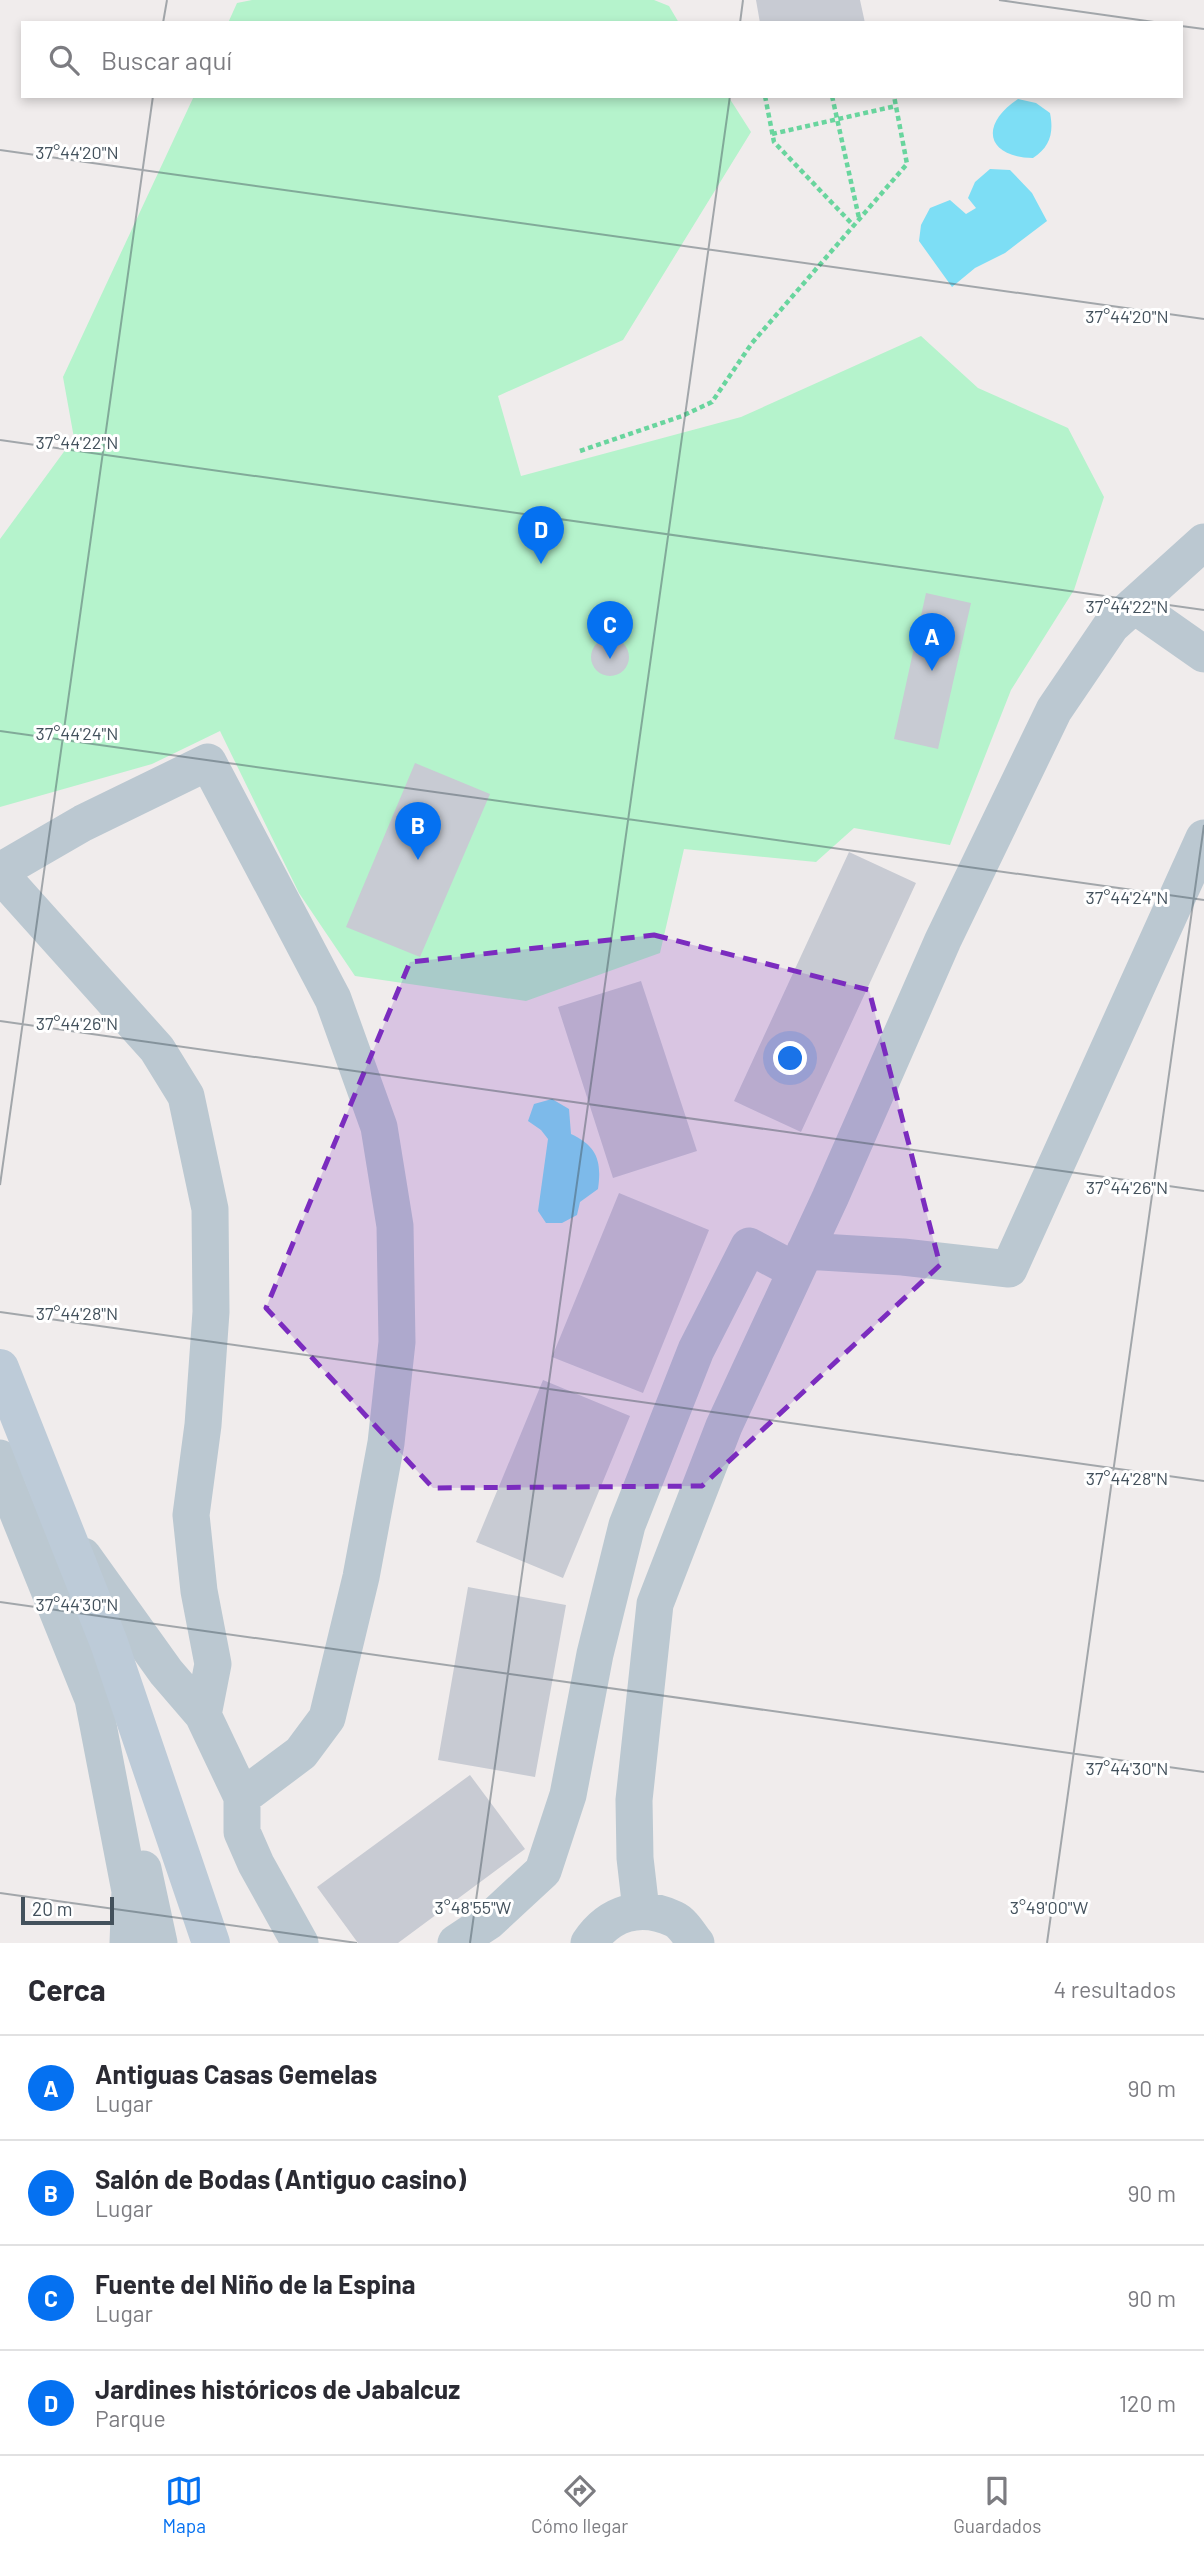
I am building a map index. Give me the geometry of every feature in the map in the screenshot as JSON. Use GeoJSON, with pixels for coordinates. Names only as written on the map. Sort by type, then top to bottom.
{"type":"FeatureCollection","features":[{"type":"Feature","properties":{"kind":"main road"},"geometry":{"type":"LineString","coordinates":[[0,1368],[109,1643],[211,1943]]}},
{"type":"Feature","properties":{"kind":"street"},"geometry":{"type":"LineString","coordinates":[[641,1910],[635,1858],[634,1800],[655,1604],[724,1426],[801,1261],[943,940],[1054,710],[1111,626],[1204,542]]}},
{"type":"Feature","properties":{"kind":"street"},"geometry":{"type":"LineString","coordinates":[[1134,605],[1204,654]]}},
{"type":"Feature","properties":{"kind":"street"},"geometry":{"type":"LineString","coordinates":[[203,1715],[213,1664],[199,1591],[191,1515],[203,1425],[211,1312],[210,1209],[186,1096],[156,1049],[0,873],[83,822],[208,762],[332,999],[379,1127],[395,1226],[397,1342],[386,1443],[361,1577],[327,1718],[301,1753],[242,1797]]}},
{"type":"Feature","properties":{"kind":"street"},"geometry":{"type":"LineString","coordinates":[[456,1943],[489,1921],[543,1871],[568,1795],[595,1654],[627,1525],[696,1350],[749,1246],[801,1261],[903,1257],[1009,1269],[1204,838]]}},
{"type":"Feature","properties":{"kind":"street"},"geometry":{"type":"LineString","coordinates":[[0,1458],[7,1486],[93,1699],[122,1787],[159,1943]]}},
{"type":"Feature","properties":{"kind":"street"},"geometry":{"type":"LineString","coordinates":[[66,1533],[166,1672],[203,1715],[242,1797],[242,1832],[256,1864],[300,1943]]}},
{"type":"Feature","properties":{"kind":"street"},"geometry":{"type":"LineString","coordinates":[[93,1699],[130,1891],[128,1943]]}},
{"type":"Feature","properties":{"kind":"street"},"geometry":{"type":"LineString","coordinates":[[589,1943],[599,1928],[618,1915],[641,1910],[677,1919],[696,1943]]}},
{"type":"Feature","properties":{"kind":"path"},"geometry":{"type":"LineString","coordinates":[[765,98],[774,142],[854,226]]}},
{"type":"Feature","properties":{"kind":"path"},"geometry":{"type":"LineString","coordinates":[[832,98],[859,219]]}},
{"type":"Feature","properties":{"kind":"path"},"geometry":{"type":"LineString","coordinates":[[580,451],[682,416],[712,402],[752,343],[907,163],[894,98]]}},
{"type":"Feature","properties":{"kind":"path"},"geometry":{"type":"LineString","coordinates":[[772,134],[896,106]]}},
{"type":"Feature","properties":{"kind":"highlighted area"},"geometry":{"type":"Polygon","coordinates":[[[654,935],[869,990],[940,1265],[702,1486],[433,1488],[266,1308],[410,962],[654,935]]]}},
{"type":"Feature","properties":{"kind":"green space"},"geometry":{"type":"Polygon","coordinates":[[[252,0],[654,0],[669,6],[678,21],[229,21],[237,3],[252,0]]]}},
{"type":"Feature","properties":{"kind":"green space"},"geometry":{"type":"Polygon","coordinates":[[[193,98],[729,98],[751,132],[623,340],[498,396],[521,476],[741,417],[921,336],[978,388],[1068,428],[1104,497],[1074,590],[1011,690],[950,845],[854,828],[816,862],[684,849],[660,953],[526,1001],[355,976],[299,893],[220,731],[152,764],[0,807],[0,539],[74,438],[63,377],[193,98]]]}},
{"type":"Feature","properties":{"kind":"water"},"geometry":{"type":"Polygon","coordinates":[[[1018,99],[1036,103],[1050,113],[1049,139],[1033,158],[1005,152],[993,138],[993,128],[998,119],[1018,99]]]}},
{"type":"Feature","properties":{"kind":"water"},"geometry":{"type":"Polygon","coordinates":[[[990,169],[1010,170],[1032,193],[1047,221],[1005,253],[975,268],[952,287],[919,241],[921,225],[930,208],[950,200],[966,214],[976,208],[968,198],[975,182],[990,169]]]}},
{"type":"Feature","properties":{"kind":"water"},"geometry":{"type":"Polygon","coordinates":[[[552,1099],[569,1109],[571,1134],[592,1149],[599,1170],[598,1189],[580,1202],[577,1215],[562,1223],[546,1223],[538,1211],[548,1139],[528,1121],[534,1104],[552,1099]]]}},
{"type":"Feature","properties":{"kind":"building"},"geometry":{"type":"Polygon","coordinates":[[[756,0],[860,0],[865,21],[760,21],[756,0]]]}},
{"type":"Feature","properties":{"kind":"building"},"geometry":{"type":"Polygon","coordinates":[[[926,593],[971,603],[938,749],[894,739],[926,593]]]}},
{"type":"Feature","properties":{"kind":"building"},"geometry":{"type":"Polygon","coordinates":[[[610,638],[623,644],[629,657],[623,670],[610,676],[597,670],[591,657],[597,644],[610,638]]]}},
{"type":"Feature","properties":{"kind":"building"},"geometry":{"type":"Polygon","coordinates":[[[415,763],[490,794],[420,957],[346,927],[415,763]]]}},
{"type":"Feature","properties":{"kind":"building"},"geometry":{"type":"Polygon","coordinates":[[[849,852],[916,883],[801,1132],[734,1101],[849,852]]]}},
{"type":"Feature","properties":{"kind":"building"},"geometry":{"type":"Polygon","coordinates":[[[641,981],[697,1151],[613,1178],[558,1007],[641,981]]]}},
{"type":"Feature","properties":{"kind":"building"},"geometry":{"type":"Polygon","coordinates":[[[619,1193],[709,1230],[643,1393],[552,1357],[619,1193]]]}},
{"type":"Feature","properties":{"kind":"building"},"geometry":{"type":"Polygon","coordinates":[[[543,1380],[630,1416],[563,1578],[476,1542],[543,1380]]]}},
{"type":"Feature","properties":{"kind":"building"},"geometry":{"type":"Polygon","coordinates":[[[468,1587],[566,1605],[535,1777],[438,1760],[468,1587]]]}},
{"type":"Feature","properties":{"kind":"building"},"geometry":{"type":"Polygon","coordinates":[[[470,1775],[525,1849],[398,1943],[358,1943],[317,1887],[470,1775]]]}},
{"type":"Feature","properties":{"kind":"place","name":"Jardines históricos de Jabalcuz"},"geometry":{"type":"Point","coordinates":[541,564]}},
{"type":"Feature","properties":{"kind":"place","name":"Fuente del Niño de la Espina"},"geometry":{"type":"Point","coordinates":[610,659]}},
{"type":"Feature","properties":{"kind":"place","name":"Antiguas Casas Gemelas"},"geometry":{"type":"Point","coordinates":[932,671]}},
{"type":"Feature","properties":{"kind":"place","name":"Salón de Bodas (Antiguo casino)"},"geometry":{"type":"Point","coordinates":[418,860]}}]}
